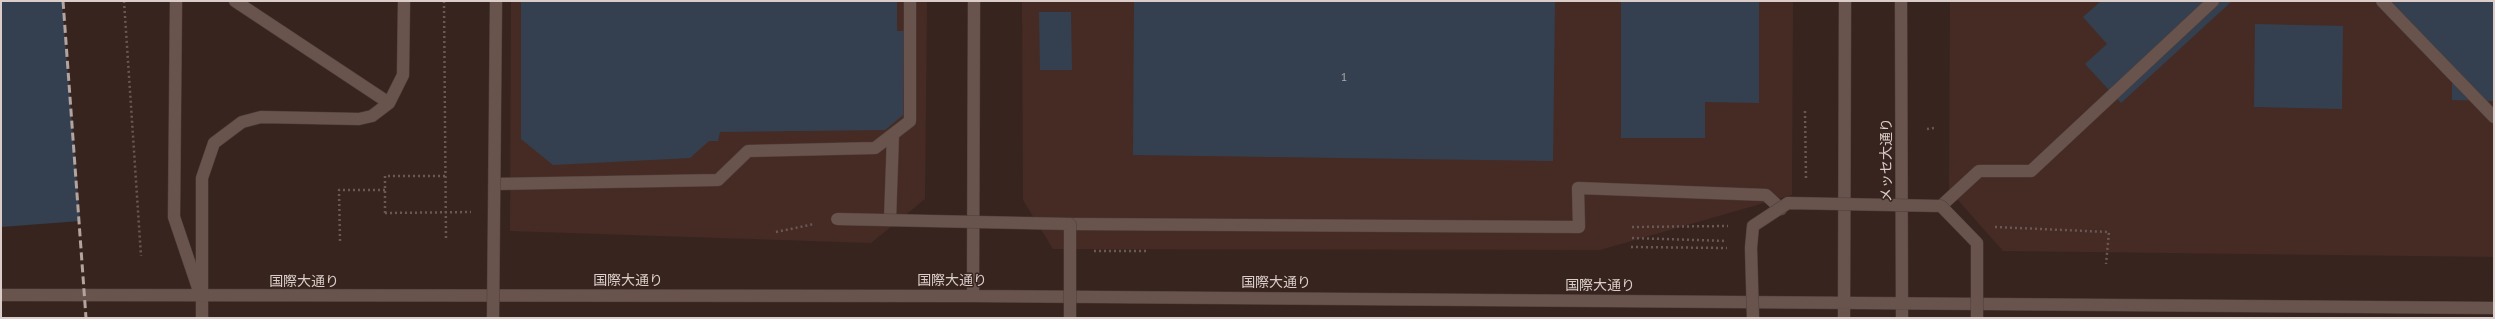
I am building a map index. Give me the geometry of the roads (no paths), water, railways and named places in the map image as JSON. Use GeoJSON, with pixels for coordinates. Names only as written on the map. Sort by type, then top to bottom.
{"type":"FeatureCollection","features":[{"type":"Feature","properties":{"kind":"street"},"geometry":{"type":"LineString","coordinates":[[176,1],[174,217],[201,297]]}},
{"type":"Feature","properties":{"kind":"street"},"geometry":{"type":"LineString","coordinates":[[235,1],[389,103]]}},
{"type":"Feature","properties":{"kind":"street"},"geometry":{"type":"LineString","coordinates":[[202,318],[202,178],[214,143],[242,122],[261,117],[360,119],[372,116],[389,103],[403,75],[404,1]]}},
{"type":"Feature","properties":{"kind":"street"},"geometry":{"type":"LineString","coordinates":[[493,318],[496,1]]}},
{"type":"Feature","properties":{"kind":"street"},"geometry":{"type":"LineString","coordinates":[[495,184],[718,180],[748,151],[875,148],[910,121],[910,1]]}},
{"type":"Feature","properties":{"kind":"street"},"geometry":{"type":"LineString","coordinates":[[973,296],[974,1]]}},
{"type":"Feature","properties":{"kind":"street"},"geometry":{"type":"LineString","coordinates":[[1844,318],[1845,1]]}},
{"type":"Feature","properties":{"kind":"street","name":"メッセ大通り"},"geometry":{"type":"LineString","coordinates":[[1901,1],[1902,318]]}},
{"type":"Feature","properties":{"kind":"street"},"geometry":{"type":"LineString","coordinates":[[1753,318],[1753,226],[1788,203],[1941,206],[1979,171],[2031,171],[2213,1]]}},
{"type":"Feature","properties":{"kind":"street"},"geometry":{"type":"LineString","coordinates":[[2382,1],[2494,117]]}},
{"type":"Feature","properties":{"kind":"street"},"geometry":{"type":"LineString","coordinates":[[890,220],[893,135]]}},
{"type":"Feature","properties":{"kind":"street"},"geometry":{"type":"LineString","coordinates":[[837,219],[1070,224],[1579,227],[1578,188],[1766,195],[1780,209]]}},
{"type":"Feature","properties":{"kind":"street"},"geometry":{"type":"LineString","coordinates":[[1941,206],[1977,243],[1977,318]]}},
{"type":"Feature","properties":{"kind":"street"},"geometry":{"type":"LineString","coordinates":[[1070,224],[1070,318]]}},
{"type":"Feature","properties":{"kind":"street","name":"国際大通り"},"geometry":{"type":"LineString","coordinates":[[1,295],[201,297],[973,296],[2494,308]]}},
{"type":"Feature","properties":{"kind":"railway"},"geometry":{"type":"LineString","coordinates":[[63,1],[86,318]]}}]}
